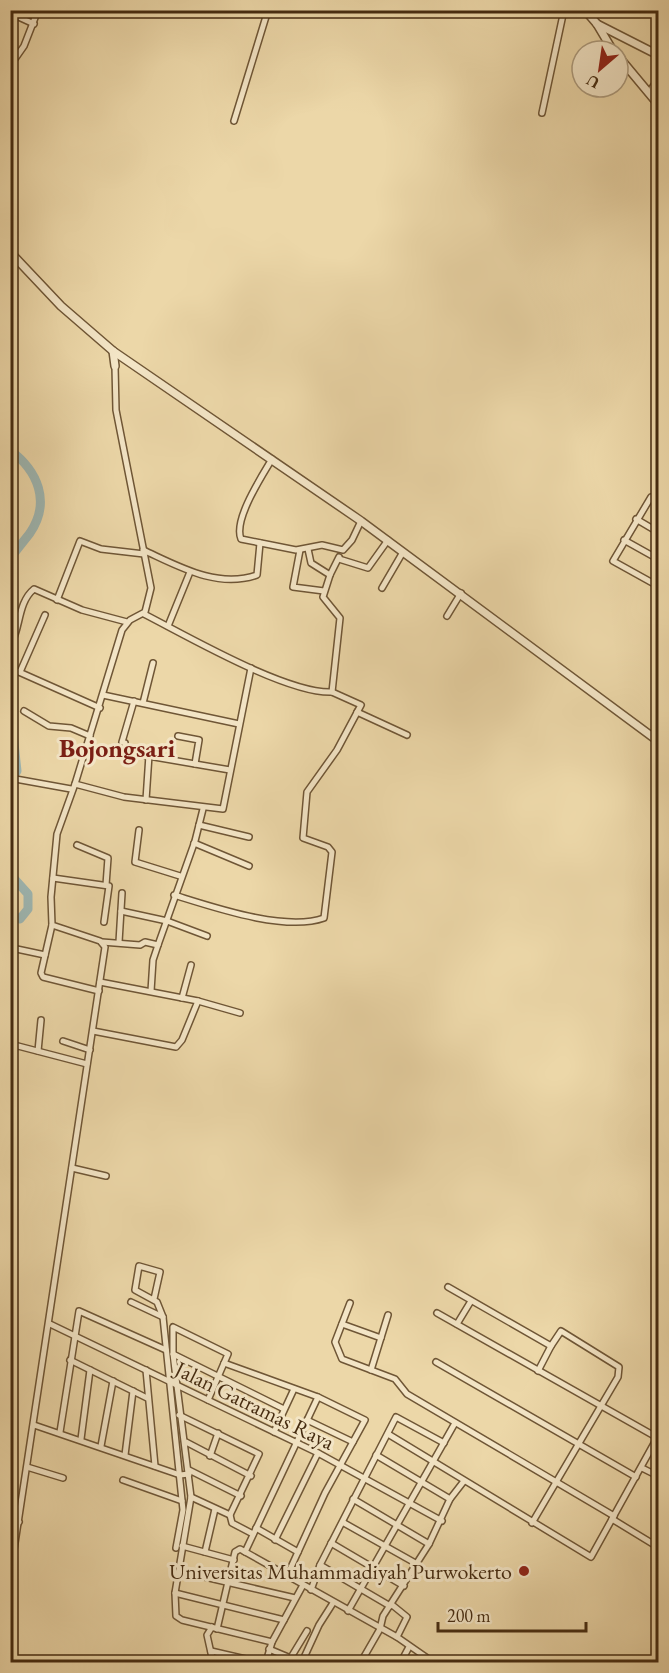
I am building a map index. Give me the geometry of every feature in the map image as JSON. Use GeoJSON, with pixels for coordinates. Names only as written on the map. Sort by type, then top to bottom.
{"type":"FeatureCollection","features":[{"type":"Feature","properties":{"kind":"street"},"geometry":{"type":"LineString","coordinates":[[10,66],[38,10]]}},
{"type":"Feature","properties":{"kind":"street"},"geometry":{"type":"LineString","coordinates":[[234,121],[268,10]]}},
{"type":"Feature","properties":{"kind":"street"},"geometry":{"type":"LineString","coordinates":[[542,113],[564,10]]}},
{"type":"Feature","properties":{"kind":"street"},"geometry":{"type":"LineString","coordinates":[[585,10],[606,39]]}},
{"type":"Feature","properties":{"kind":"street"},"geometry":{"type":"LineString","coordinates":[[10,13],[33,24]]}},
{"type":"Feature","properties":{"kind":"street"},"geometry":{"type":"LineString","coordinates":[[597,24],[658,55]]}},
{"type":"Feature","properties":{"kind":"street"},"geometry":{"type":"LineString","coordinates":[[10,52],[17,55]]}},
{"type":"Feature","properties":{"kind":"street"},"geometry":{"type":"LineString","coordinates":[[630,70],[658,104]]}},
{"type":"Feature","properties":{"kind":"street"},"geometry":{"type":"LineString","coordinates":[[658,79],[652,88],[658,96]]}},
{"type":"Feature","properties":{"kind":"street"},"geometry":{"type":"LineString","coordinates":[[10,252],[60,306],[113,351],[388,540],[658,741]]}},
{"type":"Feature","properties":{"kind":"street"},"geometry":{"type":"LineString","coordinates":[[99,991],[45,979],[41,974],[52,926],[57,834],[100,708],[122,630],[127,622],[144,614],[151,588],[116,410],[113,351]]}},
{"type":"Feature","properties":{"kind":"street"},"geometry":{"type":"LineString","coordinates":[[115,366],[124,359]]}},
{"type":"Feature","properties":{"kind":"street"},"geometry":{"type":"LineString","coordinates":[[272,459],[249,502],[239,532],[242,540],[300,550],[322,545],[343,550]]}},
{"type":"Feature","properties":{"kind":"street"},"geometry":{"type":"LineString","coordinates":[[658,500],[652,497],[636,519],[613,561],[658,586]]}},
{"type":"Feature","properties":{"kind":"street"},"geometry":{"type":"LineString","coordinates":[[636,519],[658,532]]}},
{"type":"Feature","properties":{"kind":"street"},"geometry":{"type":"LineString","coordinates":[[332,692],[341,622],[339,615],[324,599],[324,591],[343,550],[352,540],[361,521]]}},
{"type":"Feature","properties":{"kind":"street"},"geometry":{"type":"LineString","coordinates":[[339,559],[368,568],[388,540]]}},
{"type":"Feature","properties":{"kind":"street"},"geometry":{"type":"LineString","coordinates":[[624,540],[658,559]]}},
{"type":"Feature","properties":{"kind":"street"},"geometry":{"type":"LineString","coordinates":[[57,600],[80,541],[101,549],[144,552],[190,572],[226,578],[256,576],[260,570],[260,543]]}},
{"type":"Feature","properties":{"kind":"street"},"geometry":{"type":"LineString","coordinates":[[308,549],[311,563],[330,575]]}},
{"type":"Feature","properties":{"kind":"street"},"geometry":{"type":"LineString","coordinates":[[300,550],[293,586],[324,591]]}},
{"type":"Feature","properties":{"kind":"street"},"geometry":{"type":"LineString","coordinates":[[382,588],[403,552]]}},
{"type":"Feature","properties":{"kind":"street"},"geometry":{"type":"LineString","coordinates":[[168,626],[190,572]]}},
{"type":"Feature","properties":{"kind":"street"},"geometry":{"type":"LineString","coordinates":[[10,646],[18,633],[21,612],[31,591],[38,590],[57,600],[127,622]]}},
{"type":"Feature","properties":{"kind":"street"},"geometry":{"type":"LineString","coordinates":[[447,616],[461,593]]}},
{"type":"Feature","properties":{"kind":"street"},"geometry":{"type":"LineString","coordinates":[[144,614],[251,668],[312,689],[332,692],[360,704],[337,750],[309,787],[303,807],[303,838],[328,847],[332,852],[324,918],[287,920],[245,917],[174,895]]}},
{"type":"Feature","properties":{"kind":"street"},"geometry":{"type":"LineString","coordinates":[[20,672],[45,615]]}},
{"type":"Feature","properties":{"kind":"street"},"geometry":{"type":"LineString","coordinates":[[143,703],[153,663]]}},
{"type":"Feature","properties":{"kind":"street"},"geometry":{"type":"LineString","coordinates":[[10,668],[100,708]]}},
{"type":"Feature","properties":{"kind":"street"},"geometry":{"type":"LineString","coordinates":[[10,777],[110,795],[203,808],[224,808],[251,668]]}},
{"type":"Feature","properties":{"kind":"street"},"geometry":{"type":"LineString","coordinates":[[103,695],[239,724]]}},
{"type":"Feature","properties":{"kind":"street"},"geometry":{"type":"LineString","coordinates":[[134,701],[124,743],[126,753],[230,770]]}},
{"type":"Feature","properties":{"kind":"street"},"geometry":{"type":"LineString","coordinates":[[24,711],[49,726],[71,728],[90,736]]}},
{"type":"Feature","properties":{"kind":"street"},"geometry":{"type":"LineString","coordinates":[[357,712],[407,735]]}},
{"type":"Feature","properties":{"kind":"street"},"geometry":{"type":"LineString","coordinates":[[178,736],[199,740],[195,764]]}},
{"type":"Feature","properties":{"kind":"street"},"geometry":{"type":"LineString","coordinates":[[146,800],[149,755]]}},
{"type":"Feature","properties":{"kind":"street"},"geometry":{"type":"LineString","coordinates":[[151,991],[153,960],[180,876],[194,843],[203,808]]}},
{"type":"Feature","properties":{"kind":"street"},"geometry":{"type":"LineString","coordinates":[[199,825],[249,837]]}},
{"type":"Feature","properties":{"kind":"street"},"geometry":{"type":"LineString","coordinates":[[139,830],[135,862],[180,876]]}},
{"type":"Feature","properties":{"kind":"street"},"geometry":{"type":"LineString","coordinates":[[194,843],[249,866]]}},
{"type":"Feature","properties":{"kind":"street"},"geometry":{"type":"LineString","coordinates":[[77,845],[109,859],[106,885],[109,888],[104,922]]}},
{"type":"Feature","properties":{"kind":"street"},"geometry":{"type":"LineString","coordinates":[[53,878],[106,885]]}},
{"type":"Feature","properties":{"kind":"street"},"geometry":{"type":"LineString","coordinates":[[119,942],[122,893]]}},
{"type":"Feature","properties":{"kind":"street"},"geometry":{"type":"LineString","coordinates":[[121,911],[167,921],[207,936]]}},
{"type":"Feature","properties":{"kind":"street"},"geometry":{"type":"LineString","coordinates":[[52,926],[102,942],[158,945]]}},
{"type":"Feature","properties":{"kind":"street"},"geometry":{"type":"LineString","coordinates":[[10,1576],[99,991],[105,948],[102,942]]}},
{"type":"Feature","properties":{"kind":"street"},"geometry":{"type":"LineString","coordinates":[[12,948],[45,955]]}},
{"type":"Feature","properties":{"kind":"street"},"geometry":{"type":"LineString","coordinates":[[182,998],[191,965]]}},
{"type":"Feature","properties":{"kind":"street"},"geometry":{"type":"LineString","coordinates":[[100,982],[198,1001],[240,1013]]}},
{"type":"Feature","properties":{"kind":"street"},"geometry":{"type":"LineString","coordinates":[[93,1031],[176,1047],[182,1040],[198,1001]]}},
{"type":"Feature","properties":{"kind":"street"},"geometry":{"type":"LineString","coordinates":[[38,1051],[41,1020]]}},
{"type":"Feature","properties":{"kind":"street"},"geometry":{"type":"LineString","coordinates":[[63,1041],[90,1050]]}},
{"type":"Feature","properties":{"kind":"street"},"geometry":{"type":"LineString","coordinates":[[10,1059],[16,1046],[87,1065]]}},
{"type":"Feature","properties":{"kind":"street"},"geometry":{"type":"LineString","coordinates":[[72,1168],[106,1176]]}},
{"type":"Feature","properties":{"kind":"street"},"geometry":{"type":"LineString","coordinates":[[154,1299],[160,1272],[139,1266],[135,1290],[154,1299],[163,1317],[180,1475],[183,1510],[179,1571],[175,1593],[176,1616],[272,1642]]}},
{"type":"Feature","properties":{"kind":"street"},"geometry":{"type":"LineString","coordinates":[[448,1287],[551,1346]]}},
{"type":"Feature","properties":{"kind":"street"},"geometry":{"type":"LineString","coordinates":[[457,1324],[471,1301]]}},
{"type":"Feature","properties":{"kind":"street"},"geometry":{"type":"LineString","coordinates":[[131,1302],[163,1317]]}},
{"type":"Feature","properties":{"kind":"street"},"geometry":{"type":"LineString","coordinates":[[350,1303],[335,1342],[342,1359],[395,1379],[407,1395],[613,1517],[658,1547]]}},
{"type":"Feature","properties":{"kind":"street"},"geometry":{"type":"LineString","coordinates":[[60,1432],[74,1334],[78,1315],[82,1311],[166,1350]]}},
{"type":"Feature","properties":{"kind":"street"},"geometry":{"type":"LineString","coordinates":[[388,1434],[432,1463],[591,1557],[658,1438],[437,1313]]}},
{"type":"Feature","properties":{"kind":"street"},"geometry":{"type":"LineString","coordinates":[[371,1370],[388,1316]]}},
{"type":"Feature","properties":{"kind":"street","name":"Jalan Gatramas Raya"},"geometry":{"type":"LineString","coordinates":[[50,1324],[318,1453],[442,1521]]}},
{"type":"Feature","properties":{"kind":"street"},"geometry":{"type":"LineString","coordinates":[[342,1324],[381,1338]]}},
{"type":"Feature","properties":{"kind":"street"},"geometry":{"type":"LineString","coordinates":[[179,1547],[191,1497],[173,1354],[172,1331],[176,1327],[228,1354],[208,1400]]}},
{"type":"Feature","properties":{"kind":"street"},"geometry":{"type":"LineString","coordinates":[[532,1523],[618,1377],[619,1367],[561,1331],[538,1371]]}},
{"type":"Feature","properties":{"kind":"street"},"geometry":{"type":"LineString","coordinates":[[173,1354],[284,1408]]}},
{"type":"Feature","properties":{"kind":"street"},"geometry":{"type":"LineString","coordinates":[[70,1360],[147,1398]]}},
{"type":"Feature","properties":{"kind":"street"},"geometry":{"type":"LineString","coordinates":[[436,1362],[636,1477]]}},
{"type":"Feature","properties":{"kind":"street"},"geometry":{"type":"LineString","coordinates":[[224,1363],[318,1397],[365,1420],[288,1576]]}},
{"type":"Feature","properties":{"kind":"street"},"geometry":{"type":"LineString","coordinates":[[81,1439],[90,1370]]}},
{"type":"Feature","properties":{"kind":"street"},"geometry":{"type":"LineString","coordinates":[[146,1370],[155,1466]]}},
{"type":"Feature","properties":{"kind":"street"},"geometry":{"type":"LineString","coordinates":[[101,1446],[113,1381]]}},
{"type":"Feature","properties":{"kind":"street"},"geometry":{"type":"LineString","coordinates":[[274,1432],[294,1389]]}},
{"type":"Feature","properties":{"kind":"street"},"geometry":{"type":"LineString","coordinates":[[125,1455],[133,1391]]}},
{"type":"Feature","properties":{"kind":"street"},"geometry":{"type":"LineString","coordinates":[[245,1552],[318,1397]]}},
{"type":"Feature","properties":{"kind":"street"},"geometry":{"type":"LineString","coordinates":[[179,1415],[258,1452],[259,1456],[251,1476],[230,1515],[232,1523],[275,1539],[298,1552]]}},
{"type":"Feature","properties":{"kind":"street"},"geometry":{"type":"LineString","coordinates":[[311,1590],[320,1565],[344,1523],[353,1499],[398,1416],[444,1443]]}},
{"type":"Feature","properties":{"kind":"street"},"geometry":{"type":"LineString","coordinates":[[308,1420],[353,1442]]}},
{"type":"Feature","properties":{"kind":"street"},"geometry":{"type":"LineString","coordinates":[[348,1611],[455,1423]]}},
{"type":"Feature","properties":{"kind":"street"},"geometry":{"type":"LineString","coordinates":[[34,1425],[81,1439],[180,1475],[189,1472],[241,1496]]}},
{"type":"Feature","properties":{"kind":"street"},"geometry":{"type":"LineString","coordinates":[[210,1456],[218,1433]]}},
{"type":"Feature","properties":{"kind":"street"},"geometry":{"type":"LineString","coordinates":[[185,1442],[251,1476]]}},
{"type":"Feature","properties":{"kind":"street"},"geometry":{"type":"LineString","coordinates":[[275,1539],[318,1453]]}},
{"type":"Feature","properties":{"kind":"street"},"geometry":{"type":"LineString","coordinates":[[376,1455],[450,1499]]}},
{"type":"Feature","properties":{"kind":"street"},"geometry":{"type":"LineString","coordinates":[[27,1467],[63,1478]]}},
{"type":"Feature","properties":{"kind":"street"},"geometry":{"type":"LineString","coordinates":[[642,1468],[658,1476]]}},
{"type":"Feature","properties":{"kind":"street"},"geometry":{"type":"LineString","coordinates":[[123,1480],[182,1501]]}},
{"type":"Feature","properties":{"kind":"street"},"geometry":{"type":"LineString","coordinates":[[361,1662],[380,1629],[390,1605],[404,1586],[442,1521],[450,1499],[464,1481]]}},
{"type":"Feature","properties":{"kind":"street"},"geometry":{"type":"LineString","coordinates":[[191,1497],[230,1515]]}},
{"type":"Feature","properties":{"kind":"street"},"geometry":{"type":"LineString","coordinates":[[353,1499],[429,1544]]}},
{"type":"Feature","properties":{"kind":"street"},"geometry":{"type":"LineString","coordinates":[[205,1552],[215,1509]]}},
{"type":"Feature","properties":{"kind":"street"},"geometry":{"type":"LineString","coordinates":[[10,1517],[19,1522]]}},
{"type":"Feature","properties":{"kind":"street"},"geometry":{"type":"LineString","coordinates":[[344,1523],[417,1564]]}},
{"type":"Feature","properties":{"kind":"street"},"geometry":{"type":"LineString","coordinates":[[331,1543],[404,1586]]}},
{"type":"Feature","properties":{"kind":"street"},"geometry":{"type":"LineString","coordinates":[[179,1547],[234,1560]]}},
{"type":"Feature","properties":{"kind":"street"},"geometry":{"type":"LineString","coordinates":[[213,1662],[207,1635],[214,1628],[237,1550],[245,1552],[333,1604],[396,1637],[433,1662]]}},
{"type":"Feature","properties":{"kind":"street"},"geometry":{"type":"LineString","coordinates":[[320,1565],[407,1617],[396,1637]]}},
{"type":"Feature","properties":{"kind":"street"},"geometry":{"type":"LineString","coordinates":[[179,1571],[295,1598]]}},
{"type":"Feature","properties":{"kind":"street"},"geometry":{"type":"LineString","coordinates":[[266,1662],[272,1642],[303,1585]]}},
{"type":"Feature","properties":{"kind":"street"},"geometry":{"type":"LineString","coordinates":[[175,1593],[284,1620]]}},
{"type":"Feature","properties":{"kind":"street"},"geometry":{"type":"LineString","coordinates":[[269,1649],[289,1660],[301,1662],[319,1625],[333,1604]]}},
{"type":"Feature","properties":{"kind":"street"},"geometry":{"type":"LineString","coordinates":[[289,1660],[307,1631]]}},
{"type":"Feature","properties":{"kind":"street"},"geometry":{"type":"LineString","coordinates":[[401,1662],[410,1647]]}},
{"type":"Feature","properties":{"kind":"street"},"geometry":{"type":"LineString","coordinates":[[211,1651],[259,1662]]}},
{"type":"Feature","properties":{"kind":"waterway"},"geometry":{"type":"LineString","coordinates":[[10,450],[28,467],[34,477],[40,499],[40,510],[36,521],[30,533],[10,559]]}},
{"type":"Feature","properties":{"kind":"waterway"},"geometry":{"type":"LineString","coordinates":[[10,706],[17,771],[10,780]]}},
{"type":"Feature","properties":{"kind":"waterway"},"geometry":{"type":"LineString","coordinates":[[10,874],[28,894],[28,909],[20,919],[10,915]]}},
{"type":"Feature","properties":{"kind":"place","name":"Universitas Muhammadiyah Purwokerto"},"geometry":{"type":"Point","coordinates":[524,1571]}},
{"type":"Feature","properties":{"kind":"district","name":"Bojongsari"},"geometry":{"type":"Point","coordinates":[117,748]}}]}
